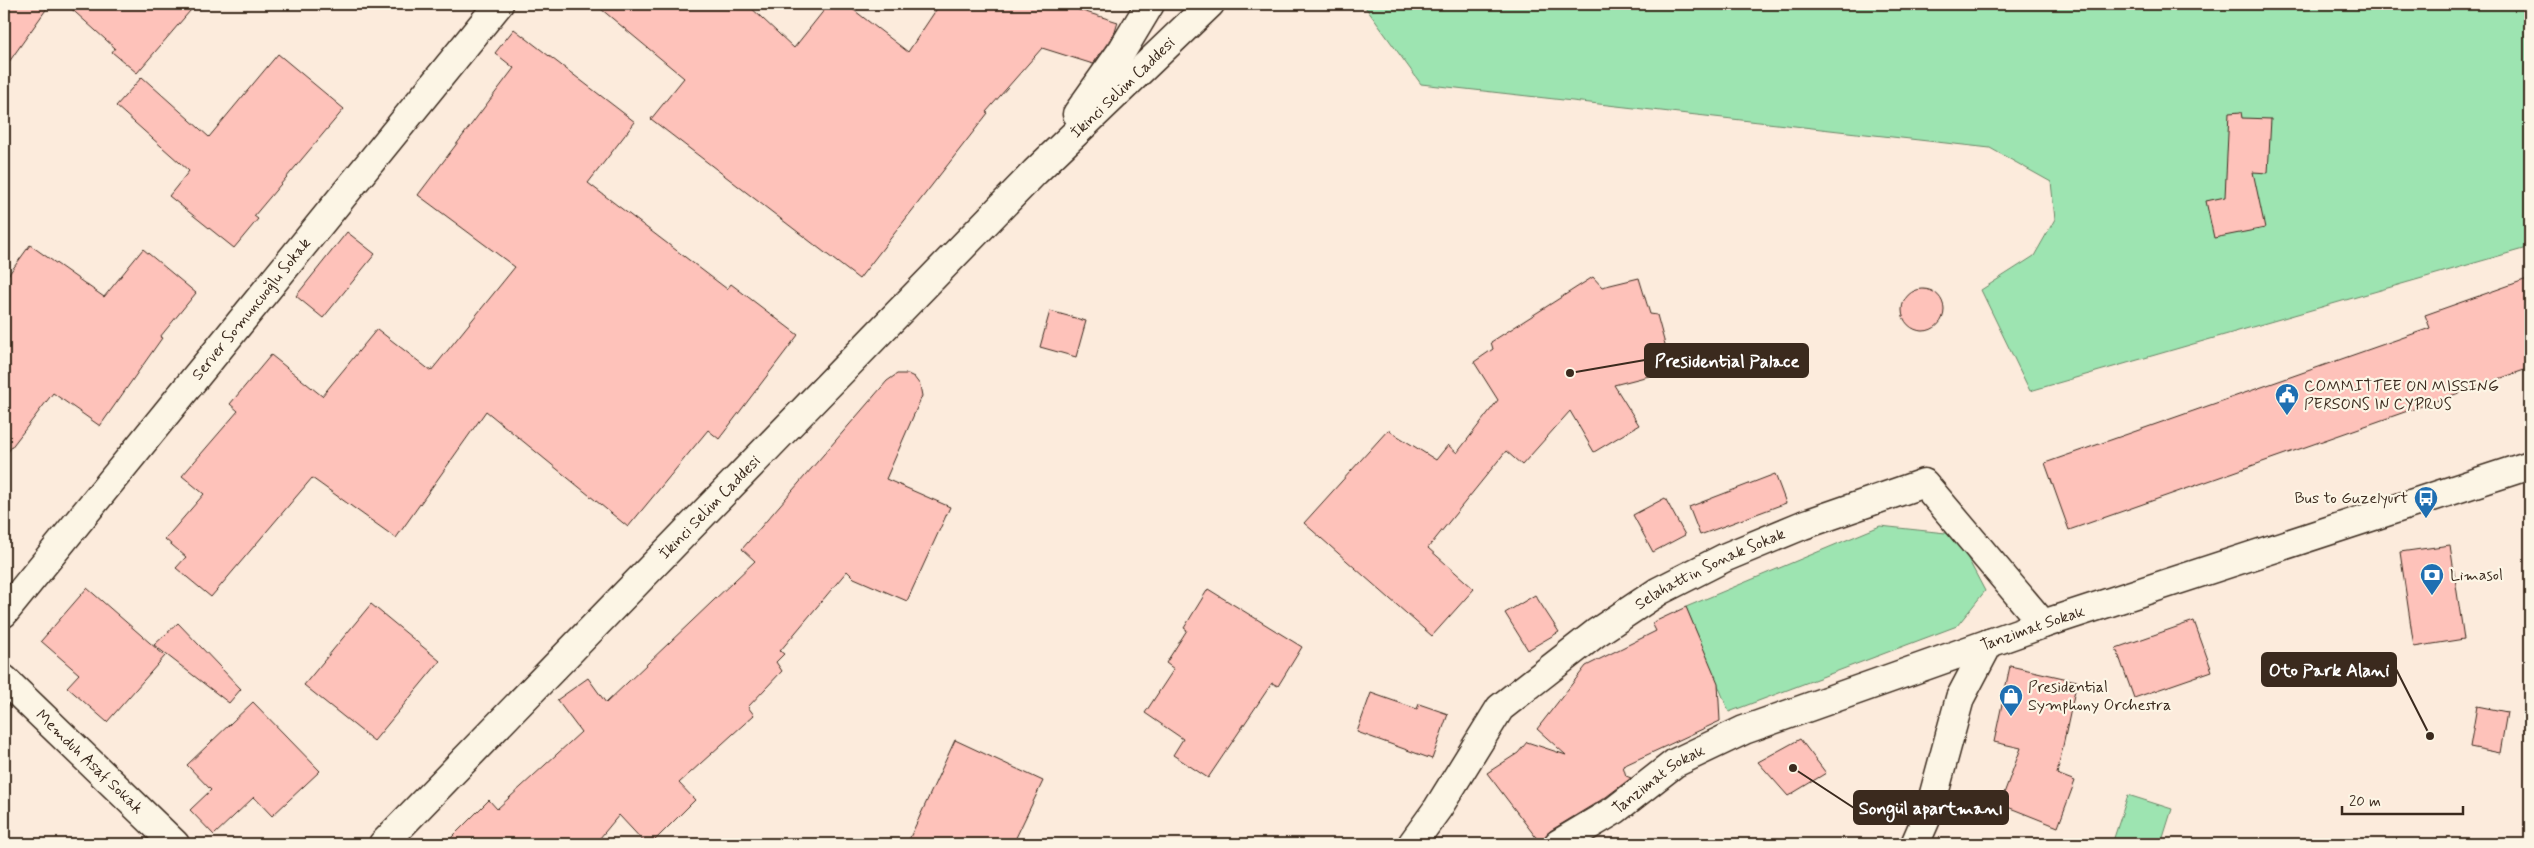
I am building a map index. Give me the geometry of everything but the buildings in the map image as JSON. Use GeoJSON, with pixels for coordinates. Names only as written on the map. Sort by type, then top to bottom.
{"type":"FeatureCollection","features":[{"type":"Feature","properties":{"kind":"street","name":"Server Somuncuoğlu Sokak"},"geometry":{"type":"LineString","coordinates":[[4,613],[499,4]]}},
{"type":"Feature","properties":{"kind":"street","name":"İkinci Selim Caddesi"},"geometry":{"type":"LineString","coordinates":[[1035,172],[1118,56],[1150,4]]}},
{"type":"Feature","properties":{"kind":"street","name":"İkinci Selim Caddesi"},"geometry":{"type":"LineString","coordinates":[[384,844],[1035,172],[1210,4]]}},
{"type":"Feature","properties":{"kind":"street","name":"Tanzimat Sokak"},"geometry":{"type":"LineString","coordinates":[[1558,844],[1615,810],[1675,763],[1744,730],[2043,624],[2530,465]]}},
{"type":"Feature","properties":{"kind":"street","name":"Selahattin Sonak Sokak"},"geometry":{"type":"LineString","coordinates":[[1412,844],[1500,708],[1596,633],[1659,591],[1726,557],[1802,525],[1924,483],[2043,624]]}},
{"type":"Feature","properties":{"kind":"street"},"geometry":{"type":"LineString","coordinates":[[1916,844],[1929,812],[1960,698],[1988,643]]}},
{"type":"Feature","properties":{"kind":"street","name":"Memduh Asaf Sokak"},"geometry":{"type":"LineString","coordinates":[[4,679],[175,844]]}},
{"type":"Feature","properties":{"kind":"street"},"geometry":{"type":"LineString","coordinates":[[1430,818],[1436,844]]}},
{"type":"Feature","properties":{"kind":"green space"},"geometry":{"type":"Polygon","coordinates":[[[1363,4],[2530,4],[2530,247],[2030,391],[1981,290],[2034,256],[2055,219],[2051,182],[1990,148],[1421,84],[1363,4]]]}},
{"type":"Feature","properties":{"kind":"green space"},"geometry":{"type":"Polygon","coordinates":[[[1880,526],[1955,534],[1985,591],[1957,626],[1729,712],[1686,607],[1880,526]]]}},
{"type":"Feature","properties":{"kind":"green space"},"geometry":{"type":"Polygon","coordinates":[[[2128,795],[2172,809],[2161,844],[2112,844],[2128,795]]]}},
{"type":"Feature","properties":{"kind":"place","name":"Presidential Palace"},"geometry":{"type":"Point","coordinates":[1570,373]}},
{"type":"Feature","properties":{"kind":"place","name":"COMMITTEE ON MISSING PERSONS IN CYPRUS"},"geometry":{"type":"Point","coordinates":[2287,416]}},
{"type":"Feature","properties":{"kind":"place","name":"Bus to Guzelyurt"},"geometry":{"type":"Point","coordinates":[2426,519]}},
{"type":"Feature","properties":{"kind":"place","name":"Limasol"},"geometry":{"type":"Point","coordinates":[2432,596]}},
{"type":"Feature","properties":{"kind":"place","name":"Presidential Symphony Orchestra"},"geometry":{"type":"Point","coordinates":[2011,717]}},
{"type":"Feature","properties":{"kind":"place","name":"Oto Park Alani"},"geometry":{"type":"Point","coordinates":[2430,736]}},
{"type":"Feature","properties":{"kind":"place","name":"Songül apartmanı"},"geometry":{"type":"Point","coordinates":[1793,768]}}]}
